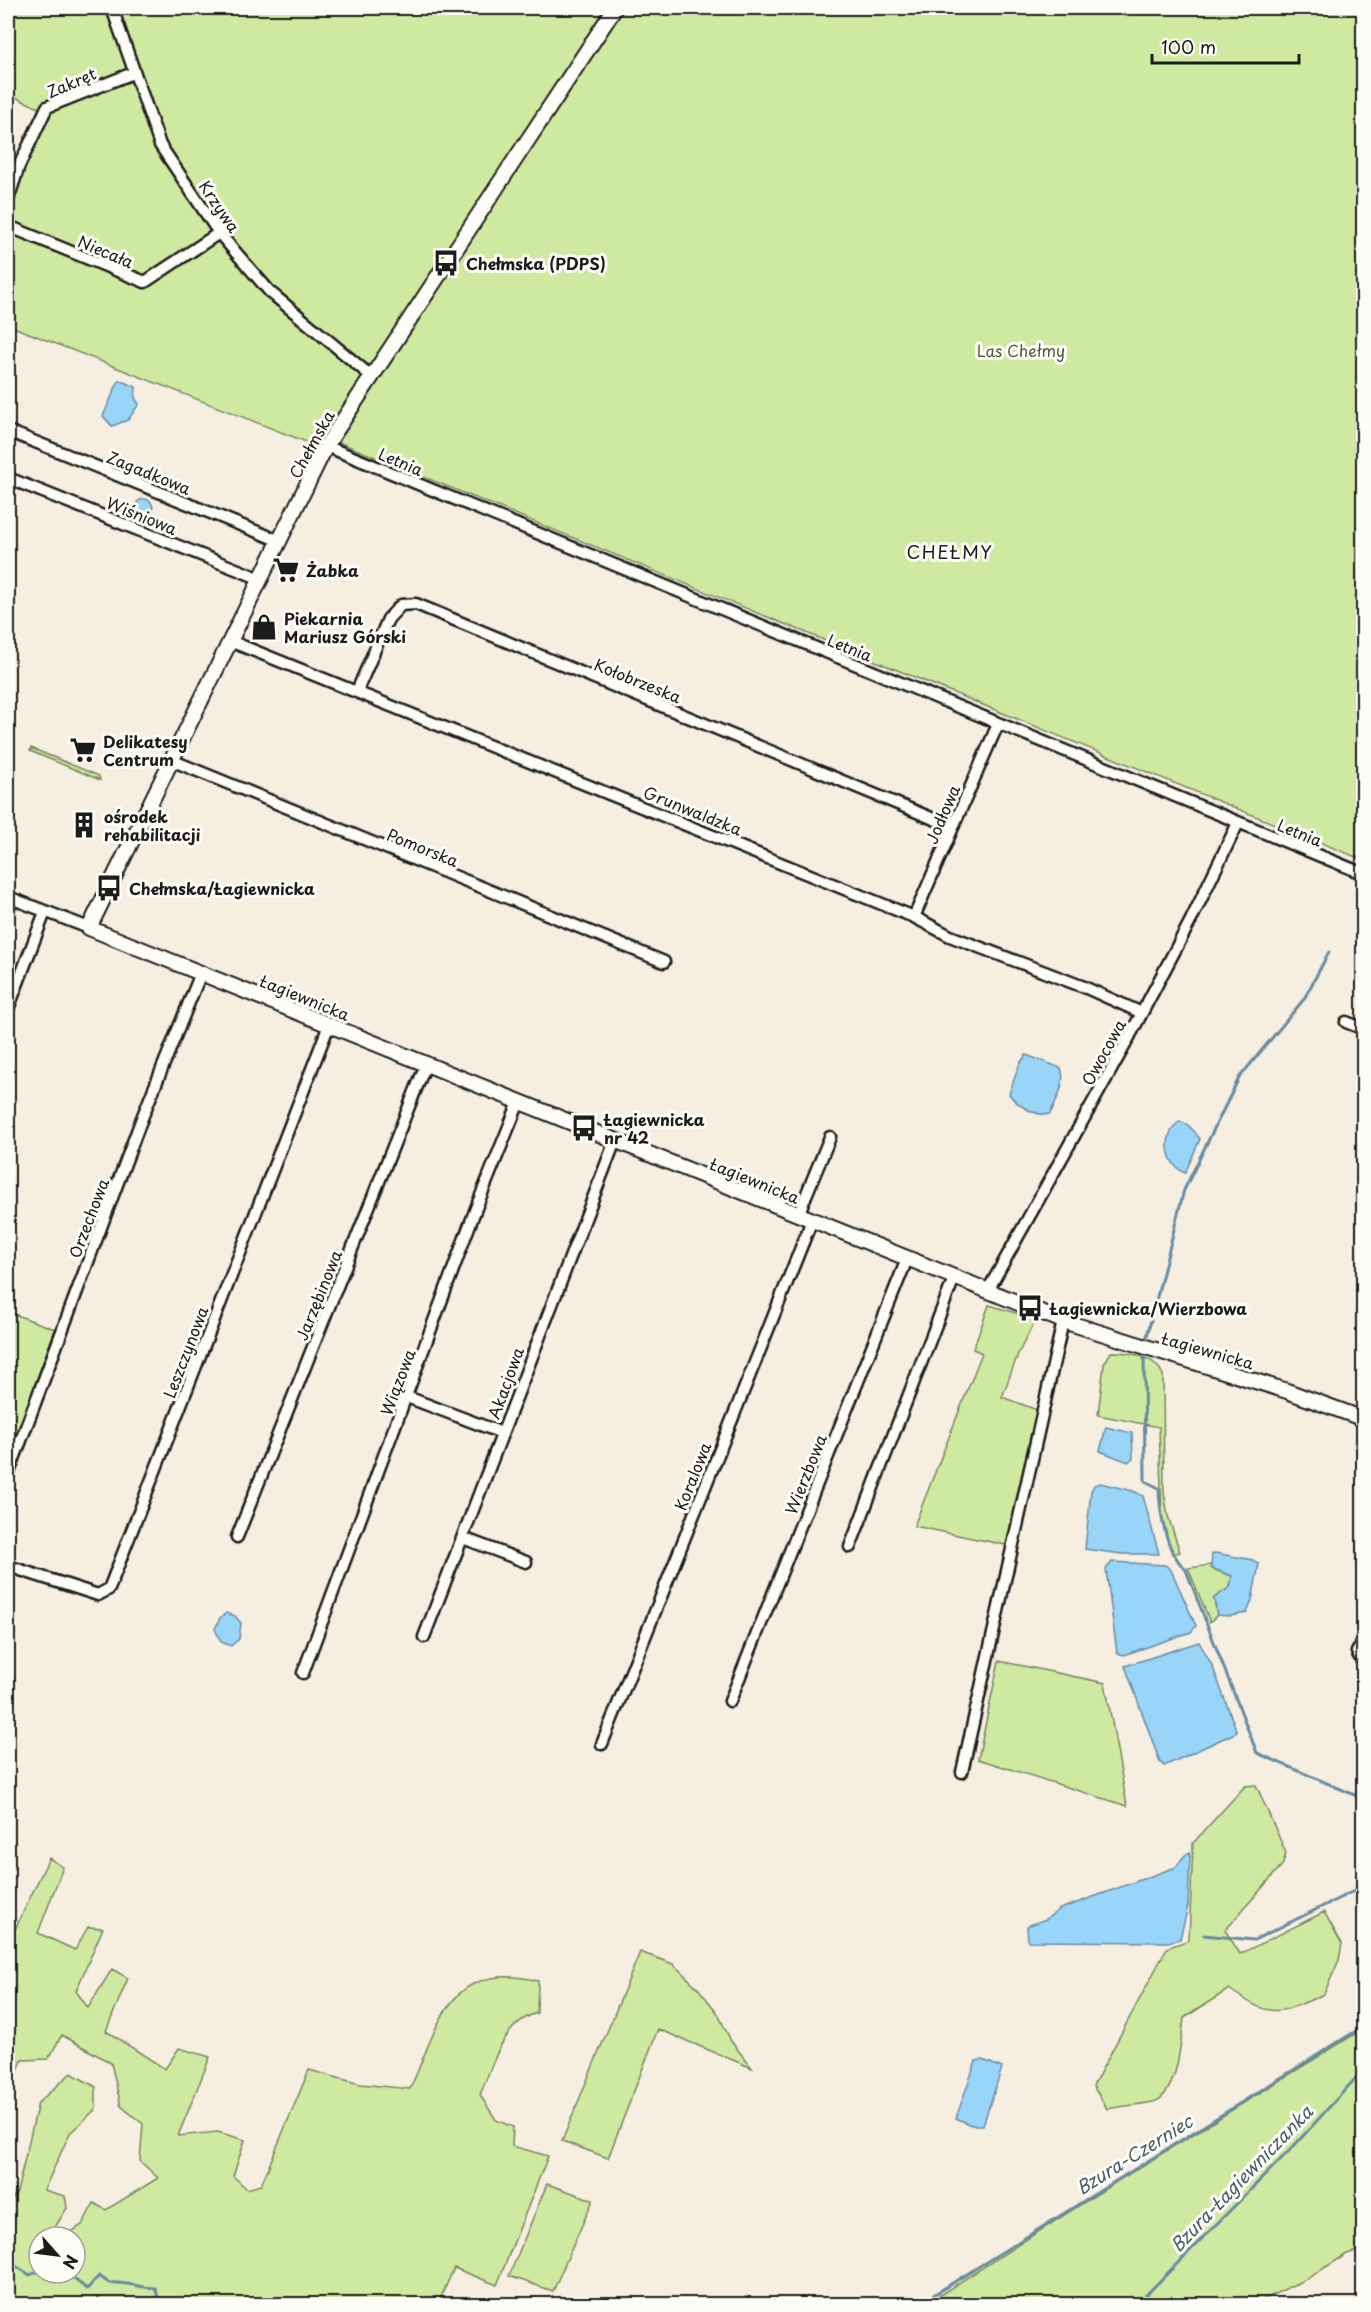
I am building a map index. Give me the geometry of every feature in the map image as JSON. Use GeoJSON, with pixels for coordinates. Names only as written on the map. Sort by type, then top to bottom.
{"type":"FeatureCollection","features":[{"type":"Feature","properties":{"kind":"street","name":"Krzywa"},"geometry":{"type":"LineString","coordinates":[[112,8],[160,145],[219,233],[270,292],[371,376]]}},
{"type":"Feature","properties":{"kind":"street","name":"Chełmska"},"geometry":{"type":"LineString","coordinates":[[89,928],[326,446],[615,8]]}},
{"type":"Feature","properties":{"kind":"street","name":"Zakręt"},"geometry":{"type":"LineString","coordinates":[[8,201],[19,166],[47,107],[133,73]]}},
{"type":"Feature","properties":{"kind":"street","name":"Niecała"},"geometry":{"type":"LineString","coordinates":[[8,226],[145,282],[219,233]]}},
{"type":"Feature","properties":{"kind":"street","name":"Zagadkowa"},"geometry":{"type":"LineString","coordinates":[[8,430],[280,541]]}},
{"type":"Feature","properties":{"kind":"street","name":"Letnia"},"geometry":{"type":"LineString","coordinates":[[326,446],[1364,874]]}},
{"type":"Feature","properties":{"kind":"street","name":"Wiśniowa"},"geometry":{"type":"LineString","coordinates":[[12,480],[261,579]]}},
{"type":"Feature","properties":{"kind":"street","name":"Kołobrzeska"},"geometry":{"type":"LineString","coordinates":[[357,691],[388,619],[401,605],[417,604],[953,827]]}},
{"type":"Feature","properties":{"kind":"street","name":"Grunwaldzka"},"geometry":{"type":"LineString","coordinates":[[230,641],[914,917],[950,936],[1084,987],[1142,1013]]}},
{"type":"Feature","properties":{"kind":"street","name":"Jodłowa"},"geometry":{"type":"LineString","coordinates":[[914,917],[998,724]]}},
{"type":"Feature","properties":{"kind":"street","name":"Pomorska"},"geometry":{"type":"LineString","coordinates":[[171,760],[664,962]]}},
{"type":"Feature","properties":{"kind":"street","name":"Owocowa"},"geometry":{"type":"LineString","coordinates":[[987,1292],[1142,1013],[1238,823]]}},
{"type":"Feature","properties":{"kind":"street","name":"Łagiewnicka"},"geometry":{"type":"LineString","coordinates":[[8,897],[201,972],[987,1292],[1063,1321],[1287,1390],[1364,1419]]}},
{"type":"Feature","properties":{"kind":"street"},"geometry":{"type":"LineString","coordinates":[[8,1009],[45,912]]}},
{"type":"Feature","properties":{"kind":"street","name":"Orzechowa"},"geometry":{"type":"LineString","coordinates":[[8,1475],[142,1118],[201,972]]}},
{"type":"Feature","properties":{"kind":"street"},"geometry":{"type":"LineString","coordinates":[[1346,1022],[1364,1029]]}},
{"type":"Feature","properties":{"kind":"street","name":"Leszczynowa"},"geometry":{"type":"LineString","coordinates":[[8,1566],[98,1595],[109,1589],[329,1025]]}},
{"type":"Feature","properties":{"kind":"street","name":"Jarzębinowa"},"geometry":{"type":"LineString","coordinates":[[237,1536],[426,1064]]}},
{"type":"Feature","properties":{"kind":"street","name":"Wiązowa"},"geometry":{"type":"LineString","coordinates":[[303,1673],[476,1208],[519,1102]]}},
{"type":"Feature","properties":{"kind":"street"},"geometry":{"type":"LineString","coordinates":[[798,1215],[830,1137]]}},
{"type":"Feature","properties":{"kind":"street","name":"Akacjowa"},"geometry":{"type":"LineString","coordinates":[[424,1637],[615,1141]]}},
{"type":"Feature","properties":{"kind":"street","name":"Koralowa"},"geometry":{"type":"LineString","coordinates":[[602,1744],[812,1221]]}},
{"type":"Feature","properties":{"kind":"street","name":"Wierzbowa"},"geometry":{"type":"LineString","coordinates":[[730,1701],[907,1259]]}},
{"type":"Feature","properties":{"kind":"street"},"geometry":{"type":"LineString","coordinates":[[850,1547],[954,1278]]}},
{"type":"Feature","properties":{"kind":"street"},"geometry":{"type":"LineString","coordinates":[[962,1772],[1063,1321]]}},
{"type":"Feature","properties":{"kind":"street"},"geometry":{"type":"LineString","coordinates":[[407,1397],[502,1433]]}},
{"type":"Feature","properties":{"kind":"street"},"geometry":{"type":"LineString","coordinates":[[463,1538],[526,1562]]}},
{"type":"Feature","properties":{"kind":"street"},"geometry":{"type":"LineString","coordinates":[[1364,1640],[1357,1652],[1364,1665]]}},
{"type":"Feature","properties":{"kind":"green space","name":"Las Chełmy"},"geometry":{"type":"Polygon","coordinates":[[[8,8],[1363,8],[1363,860],[341,443],[314,445],[8,325],[8,157],[17,161],[39,108],[8,94],[8,8]]]}},
{"type":"Feature","properties":{"kind":"green space"},"geometry":{"type":"Polygon","coordinates":[[[31,748],[99,776],[100,780],[30,751],[31,748]]]}},
{"type":"Feature","properties":{"kind":"green space"},"geometry":{"type":"Polygon","coordinates":[[[989,1305],[1036,1319],[1018,1354],[1002,1397],[1040,1411],[1006,1545],[914,1526],[982,1353],[973,1349],[989,1305]]]}},
{"type":"Feature","properties":{"kind":"green space"},"geometry":{"type":"Polygon","coordinates":[[[8,1312],[55,1329],[8,1459],[8,1312]]]}},
{"type":"Feature","properties":{"kind":"green space"},"geometry":{"type":"Polygon","coordinates":[[[1111,1352],[1134,1354],[1148,1359],[1159,1368],[1163,1375],[1164,1493],[1168,1516],[1180,1552],[1172,1554],[1162,1517],[1159,1427],[1098,1415],[1104,1364],[1111,1352]]]}},
{"type":"Feature","properties":{"kind":"green space"},"geometry":{"type":"Polygon","coordinates":[[[1211,1565],[1212,1569],[1232,1576],[1230,1587],[1214,1598],[1217,1615],[1210,1622],[1188,1568],[1211,1565]]]}},
{"type":"Feature","properties":{"kind":"green space"},"geometry":{"type":"Polygon","coordinates":[[[999,1661],[1105,1683],[1127,1806],[978,1759],[999,1661]]]}},
{"type":"Feature","properties":{"kind":"green space"},"geometry":{"type":"Polygon","coordinates":[[[1256,1785],[1286,1853],[1283,1864],[1225,1930],[1240,1954],[1324,1912],[1342,1944],[1339,1960],[1324,1994],[1285,2010],[1275,2011],[1256,2005],[1229,1989],[1184,2018],[1177,2066],[1168,2089],[1161,2098],[1153,2102],[1107,2109],[1093,2086],[1167,1948],[1189,1940],[1193,1843],[1245,1786],[1256,1785]]]}},
{"type":"Feature","properties":{"kind":"green space"},"geometry":{"type":"Polygon","coordinates":[[[49,1858],[63,1867],[38,1933],[75,1950],[88,1927],[103,1928],[76,1991],[88,2008],[112,1969],[128,1978],[106,2031],[165,2069],[179,2048],[210,2057],[178,2136],[218,2132],[245,2140],[233,2176],[247,2189],[261,2185],[309,2070],[360,2084],[410,2089],[440,2021],[451,2003],[466,1989],[484,1980],[508,1977],[538,1981],[537,2013],[525,2018],[507,2035],[500,2046],[480,2095],[496,2120],[513,2127],[512,2146],[548,2156],[497,2285],[454,2268],[438,2304],[8,2304],[8,2205],[17,2192],[38,2103],[71,2073],[96,2087],[96,2109],[70,2133],[44,2190],[65,2196],[67,2208],[56,2225],[27,2225],[27,2285],[87,2285],[87,2225],[82,2225],[94,2203],[106,2210],[158,2178],[140,2161],[143,2124],[121,2106],[111,2063],[62,2035],[48,2059],[22,2060],[8,2099],[8,1944],[49,1858]]]}},
{"type":"Feature","properties":{"kind":"green space"},"geometry":{"type":"Polygon","coordinates":[[[640,1952],[673,1964],[697,1987],[717,2012],[731,2041],[752,2068],[658,2029],[608,2158],[562,2141],[640,1952]]]}},
{"type":"Feature","properties":{"kind":"green space"},"geometry":{"type":"Polygon","coordinates":[[[1363,2029],[1363,2249],[1347,2254],[1308,2278],[1254,2304],[926,2304],[1111,2185],[1363,2029]]]}},
{"type":"Feature","properties":{"kind":"green space"},"geometry":{"type":"Polygon","coordinates":[[[547,2184],[593,2200],[553,2291],[509,2276],[547,2184]]]}},
{"type":"Feature","properties":{"kind":"water"},"geometry":{"type":"Polygon","coordinates":[[[119,380],[136,387],[135,398],[139,404],[128,420],[112,426],[103,416],[119,380]]]}},
{"type":"Feature","properties":{"kind":"water"},"geometry":{"type":"Polygon","coordinates":[[[144,499],[152,504],[153,508],[148,516],[144,517],[136,512],[135,508],[140,500],[144,499]]]}},
{"type":"Feature","properties":{"kind":"water"},"geometry":{"type":"Polygon","coordinates":[[[1026,1055],[1061,1068],[1062,1085],[1050,1114],[1039,1114],[1027,1109],[1009,1094],[1019,1065],[1026,1055]]]}},
{"type":"Feature","properties":{"kind":"water"},"geometry":{"type":"Polygon","coordinates":[[[1179,1122],[1188,1126],[1200,1139],[1185,1173],[1173,1163],[1168,1149],[1170,1134],[1179,1122]]]}},
{"type":"Feature","properties":{"kind":"water"},"geometry":{"type":"Polygon","coordinates":[[[1106,1427],[1132,1433],[1133,1459],[1128,1462],[1100,1451],[1106,1427]]]}},
{"type":"Feature","properties":{"kind":"water"},"geometry":{"type":"Polygon","coordinates":[[[1100,1483],[1133,1491],[1143,1496],[1159,1554],[1122,1554],[1085,1549],[1091,1491],[1094,1485],[1100,1483]]]}},
{"type":"Feature","properties":{"kind":"water"},"geometry":{"type":"Polygon","coordinates":[[[1212,1554],[1253,1560],[1259,1564],[1247,1613],[1230,1616],[1217,1615],[1214,1598],[1230,1587],[1232,1576],[1211,1568],[1212,1554]]]}},
{"type":"Feature","properties":{"kind":"water"},"geometry":{"type":"Polygon","coordinates":[[[1112,1562],[1165,1565],[1171,1570],[1196,1626],[1191,1632],[1124,1655],[1117,1653],[1106,1569],[1112,1562]]]}},
{"type":"Feature","properties":{"kind":"water"},"geometry":{"type":"Polygon","coordinates":[[[226,1613],[235,1616],[241,1623],[239,1639],[231,1646],[221,1642],[215,1629],[220,1618],[226,1613]]]}},
{"type":"Feature","properties":{"kind":"water"},"geometry":{"type":"Polygon","coordinates":[[[1199,1642],[1212,1665],[1237,1732],[1164,1766],[1160,1762],[1125,1666],[1199,1642]]]}},
{"type":"Feature","properties":{"kind":"water"},"geometry":{"type":"Polygon","coordinates":[[[1190,1852],[1188,1906],[1180,1939],[1168,1942],[1028,1941],[1027,1926],[1046,1919],[1060,1909],[1176,1867],[1190,1852]]]}},
{"type":"Feature","properties":{"kind":"water"},"geometry":{"type":"Polygon","coordinates":[[[983,2060],[1002,2068],[983,2125],[971,2125],[956,2118],[976,2061],[983,2060]]]}},
{"type":"Feature","properties":{"kind":"waterway"},"geometry":{"type":"LineString","coordinates":[[1145,1344],[1184,1190],[1239,1078],[1304,999],[1329,952]]}},
{"type":"Feature","properties":{"kind":"waterway"},"geometry":{"type":"LineString","coordinates":[[1144,1350],[1145,1481],[1159,1488],[1162,1521],[1168,1543],[1186,1570],[1257,1753],[1364,1799]]}},
{"type":"Feature","properties":{"kind":"waterway"},"geometry":{"type":"LineString","coordinates":[[1204,1935],[1254,1940],[1364,1886]]}},
{"type":"Feature","properties":{"kind":"waterway","name":"Bzura-Czerniec"},"geometry":{"type":"LineString","coordinates":[[919,2304],[1364,2026]]}},
{"type":"Feature","properties":{"kind":"waterway","name":"Bzura-Łagiewniczanka"},"geometry":{"type":"LineString","coordinates":[[1137,2304],[1292,2148],[1364,2069]]}},
{"type":"Feature","properties":{"kind":"waterway","name":"Bzura-Czerniec"},"geometry":{"type":"LineString","coordinates":[[8,2261],[27,2273]]}},
{"type":"Feature","properties":{"kind":"waterway","name":"Bzura-Czerniec"},"geometry":{"type":"LineString","coordinates":[[82,2285],[87,2289],[99,2276],[109,2283],[155,2288],[159,2300],[174,2304],[184,2301],[187,2304]]}},
{"type":"Feature","properties":{"kind":"place","name":"Chełmska (PDPS)"},"geometry":{"type":"Point","coordinates":[446,263]}},
{"type":"Feature","properties":{"kind":"place","name":"Żabka"},"geometry":{"type":"Point","coordinates":[286,570]}},
{"type":"Feature","properties":{"kind":"place","name":"Piekarnia Mariusz Górski"},"geometry":{"type":"Point","coordinates":[264,627]}},
{"type":"Feature","properties":{"kind":"place","name":"Delikatesy Centrum"},"geometry":{"type":"Point","coordinates":[83,750]}},
{"type":"Feature","properties":{"kind":"place","name":"ośrodek rehabilitacji"},"geometry":{"type":"Point","coordinates":[84,825]}},
{"type":"Feature","properties":{"kind":"place","name":"Chełmska/Łagiewnicka"},"geometry":{"type":"Point","coordinates":[109,888]}},
{"type":"Feature","properties":{"kind":"place","name":"Łagiewnicka nr 42"},"geometry":{"type":"Point","coordinates":[584,1128]}},
{"type":"Feature","properties":{"kind":"place","name":"Łagiewnicka/Wierzbowa"},"geometry":{"type":"Point","coordinates":[1030,1308]}},
{"type":"Feature","properties":{"kind":"district","name":"CHEŁMY"},"geometry":{"type":"Point","coordinates":[950,551]}}]}
